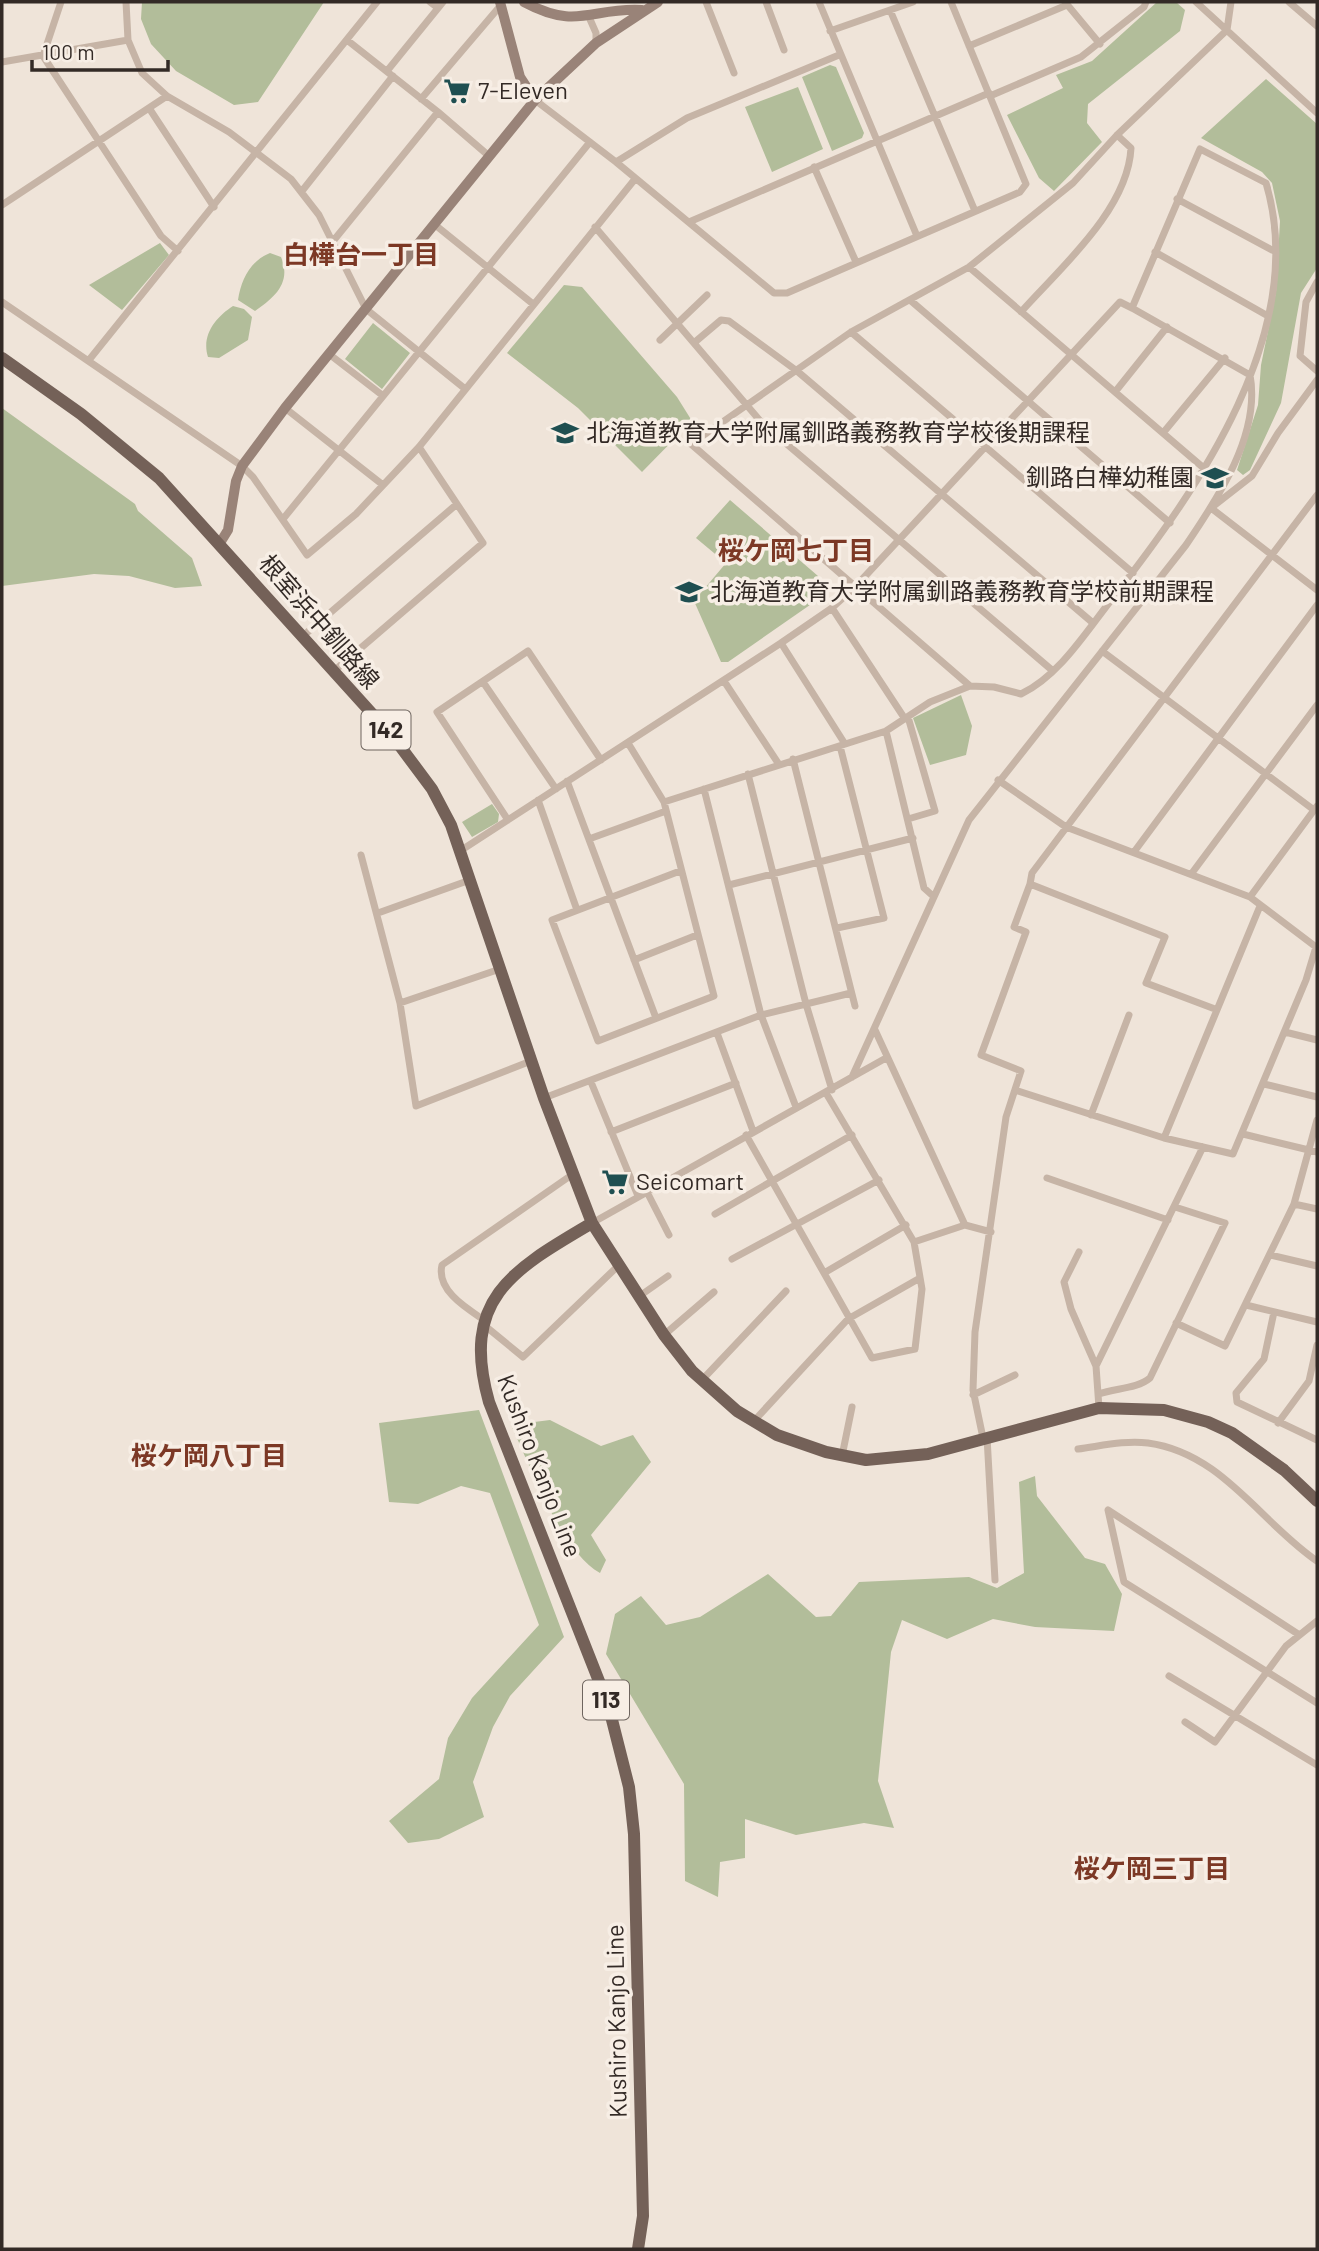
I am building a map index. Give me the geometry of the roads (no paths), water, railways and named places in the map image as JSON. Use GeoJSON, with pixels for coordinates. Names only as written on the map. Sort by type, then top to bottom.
{"type":"FeatureCollection","features":[{"type":"Feature","properties":{"kind":"main road","name":"根室浜中釧路線"},"geometry":{"type":"LineString","coordinates":[[2,358],[128,450],[159,478],[394,738],[432,789],[460,851],[544,1098],[592,1223]]}},
{"type":"Feature","properties":{"kind":"main road"},"geometry":{"type":"LineString","coordinates":[[592,1223],[641,1295],[664,1335],[702,1380],[752,1422],[777,1434],[842,1456],[866,1460],[893,1459],[928,1454],[1099,1408],[1164,1410],[1208,1422],[1253,1447],[1317,1501]]}},
{"type":"Feature","properties":{"kind":"main road","name":"Kushiro Kanjo Line"},"geometry":{"type":"LineString","coordinates":[[592,1223],[518,1270],[503,1286],[483,1322],[481,1372],[489,1402],[608,1704],[629,1787],[634,1834],[643,2217],[638,2249]]}},
{"type":"Feature","properties":{"kind":"street"},"geometry":{"type":"LineString","coordinates":[[43,56],[61,2]]}},
{"type":"Feature","properties":{"kind":"street"},"geometry":{"type":"LineString","coordinates":[[126,2],[128,40],[142,73],[167,96],[257,151],[302,191],[334,240],[366,309],[464,388]]}},
{"type":"Feature","properties":{"kind":"street"},"geometry":{"type":"LineString","coordinates":[[89,360],[377,2]]}},
{"type":"Feature","properties":{"kind":"street"},"geometry":{"type":"LineString","coordinates":[[302,191],[441,5],[430,2]]}},
{"type":"Feature","properties":{"kind":"street"},"geometry":{"type":"LineString","coordinates":[[524,2],[550,14],[589,17],[658,2]]}},
{"type":"Feature","properties":{"kind":"street"},"geometry":{"type":"LineString","coordinates":[[706,2],[734,74]]}},
{"type":"Feature","properties":{"kind":"street"},"geometry":{"type":"LineString","coordinates":[[766,2],[784,50]]}},
{"type":"Feature","properties":{"kind":"street"},"geometry":{"type":"LineString","coordinates":[[819,2],[917,236]]}},
{"type":"Feature","properties":{"kind":"street"},"geometry":{"type":"LineString","coordinates":[[830,31],[913,2]]}},
{"type":"Feature","properties":{"kind":"street"},"geometry":{"type":"LineString","coordinates":[[500,4],[520,77],[535,100],[774,293],[787,293],[1020,192],[1026,184],[951,2]]}},
{"type":"Feature","properties":{"kind":"street"},"geometry":{"type":"LineString","coordinates":[[689,222],[933,116],[1082,57],[1144,7],[1146,2]]}},
{"type":"Feature","properties":{"kind":"street"},"geometry":{"type":"LineString","coordinates":[[1196,2],[1317,113]]}},
{"type":"Feature","properties":{"kind":"street"},"geometry":{"type":"LineString","coordinates":[[970,686],[691,444],[749,406],[851,332],[969,267],[1073,183],[1117,135],[1227,30],[1231,2]]}},
{"type":"Feature","properties":{"kind":"street"},"geometry":{"type":"LineString","coordinates":[[1289,2],[1317,26]]}},
{"type":"Feature","properties":{"kind":"street"},"geometry":{"type":"LineString","coordinates":[[969,46],[1066,3],[1100,44]]}},
{"type":"Feature","properties":{"kind":"street"},"geometry":{"type":"LineString","coordinates":[[421,99],[500,4]]}},
{"type":"Feature","properties":{"kind":"street"},"geometry":{"type":"LineString","coordinates":[[220,543],[228,530],[236,481],[242,466],[285,408],[535,100],[596,43],[644,6]]}},
{"type":"Feature","properties":{"kind":"street"},"geometry":{"type":"LineString","coordinates":[[890,10],[975,211]]}},
{"type":"Feature","properties":{"kind":"street"},"geometry":{"type":"LineString","coordinates":[[589,17],[596,33],[596,43]]}},
{"type":"Feature","properties":{"kind":"street"},"geometry":{"type":"LineString","coordinates":[[2,62],[128,40]]}},
{"type":"Feature","properties":{"kind":"street"},"geometry":{"type":"LineString","coordinates":[[347,40],[489,156]]}},
{"type":"Feature","properties":{"kind":"street"},"geometry":{"type":"LineString","coordinates":[[615,162],[687,118],[839,55]]}},
{"type":"Feature","properties":{"kind":"street"},"geometry":{"type":"LineString","coordinates":[[43,56],[161,236],[178,251]]}},
{"type":"Feature","properties":{"kind":"street"},"geometry":{"type":"LineString","coordinates":[[2,205],[167,96]]}},
{"type":"Feature","properties":{"kind":"street"},"geometry":{"type":"LineString","coordinates":[[149,108],[214,207]]}},
{"type":"Feature","properties":{"kind":"street"},"geometry":{"type":"LineString","coordinates":[[334,240],[438,112]]}},
{"type":"Feature","properties":{"kind":"street"},"geometry":{"type":"LineString","coordinates":[[1021,312],[1111,209],[1130,164],[1131,148],[1117,135]]}},
{"type":"Feature","properties":{"kind":"street"},"geometry":{"type":"LineString","coordinates":[[283,519],[590,142]]}},
{"type":"Feature","properties":{"kind":"street"},"geometry":{"type":"LineString","coordinates":[[664,802],[778,763],[886,731],[948,693],[970,686],[994,687],[1021,694],[1053,671],[1170,523],[1221,443],[1250,375],[1268,316],[1274,251],[1273,207],[1266,183],[1200,149],[1132,308]]}},
{"type":"Feature","properties":{"kind":"street"},"geometry":{"type":"LineString","coordinates":[[814,167],[856,262]]}},
{"type":"Feature","properties":{"kind":"street"},"geometry":{"type":"LineString","coordinates":[[2,302],[242,466],[307,555],[383,485],[419,447],[635,179]]}},
{"type":"Feature","properties":{"kind":"street"},"geometry":{"type":"LineString","coordinates":[[1177,199],[1274,251]]}},
{"type":"Feature","properties":{"kind":"street"},"geometry":{"type":"LineString","coordinates":[[434,224],[533,304]]}},
{"type":"Feature","properties":{"kind":"street"},"geometry":{"type":"LineString","coordinates":[[595,227],[762,423],[1053,671]]}},
{"type":"Feature","properties":{"kind":"street"},"geometry":{"type":"LineString","coordinates":[[1155,253],[1268,316]]}},
{"type":"Feature","properties":{"kind":"street"},"geometry":{"type":"LineString","coordinates":[[969,267],[1206,470]]}},
{"type":"Feature","properties":{"kind":"street"},"geometry":{"type":"LineString","coordinates":[[1317,282],[1306,302],[1300,356],[1317,371]]}},
{"type":"Feature","properties":{"kind":"street"},"geometry":{"type":"LineString","coordinates":[[660,340],[707,295]]}},
{"type":"Feature","properties":{"kind":"street"},"geometry":{"type":"LineString","coordinates":[[910,300],[1170,523]]}},
{"type":"Feature","properties":{"kind":"street"},"geometry":{"type":"LineString","coordinates":[[460,851],[832,608],[900,540],[1120,302],[1225,358],[1250,375],[1254,396],[1233,464],[1211,508],[1186,545],[969,820],[852,1077]]}},
{"type":"Feature","properties":{"kind":"street"},"geometry":{"type":"LineString","coordinates":[[695,342],[721,320],[729,321],[797,371],[1093,623]]}},
{"type":"Feature","properties":{"kind":"street"},"geometry":{"type":"LineString","coordinates":[[1115,392],[1167,327]]}},
{"type":"Feature","properties":{"kind":"street"},"geometry":{"type":"LineString","coordinates":[[851,332],[1133,573]]}},
{"type":"Feature","properties":{"kind":"street"},"geometry":{"type":"LineString","coordinates":[[329,354],[382,395]]}},
{"type":"Feature","properties":{"kind":"street"},"geometry":{"type":"LineString","coordinates":[[1163,433],[1225,358]]}},
{"type":"Feature","properties":{"kind":"street"},"geometry":{"type":"LineString","coordinates":[[1211,508],[1252,476],[1278,433],[1317,380]]}},
{"type":"Feature","properties":{"kind":"street"},"geometry":{"type":"LineString","coordinates":[[285,408],[383,485]]}},
{"type":"Feature","properties":{"kind":"street"},"geometry":{"type":"LineString","coordinates":[[334,671],[483,543],[419,447]]}},
{"type":"Feature","properties":{"kind":"street"},"geometry":{"type":"LineString","coordinates":[[995,1580],[985,1438],[973,1395],[975,1332],[1006,1117],[1021,1071],[981,1055],[1026,933],[1014,927],[1038,863],[1317,495]]}},
{"type":"Feature","properties":{"kind":"street"},"geometry":{"type":"LineString","coordinates":[[303,636],[457,504]]}},
{"type":"Feature","properties":{"kind":"street"},"geometry":{"type":"LineString","coordinates":[[1211,508],[1317,590]]}},
{"type":"Feature","properties":{"kind":"street"},"geometry":{"type":"LineString","coordinates":[[1134,852],[1317,605]]}},
{"type":"Feature","properties":{"kind":"street"},"geometry":{"type":"LineString","coordinates":[[832,608],[906,718],[934,811],[908,819]]}},
{"type":"Feature","properties":{"kind":"street"},"geometry":{"type":"LineString","coordinates":[[781,643],[843,745],[884,918],[837,928]]}},
{"type":"Feature","properties":{"kind":"street"},"geometry":{"type":"LineString","coordinates":[[508,820],[437,712],[528,651],[601,760]]}},
{"type":"Feature","properties":{"kind":"street"},"geometry":{"type":"LineString","coordinates":[[1102,651],[1266,774],[1316,808],[1250,897]]}},
{"type":"Feature","properties":{"kind":"street"},"geometry":{"type":"LineString","coordinates":[[724,681],[778,763]]}},
{"type":"Feature","properties":{"kind":"street"},"geometry":{"type":"LineString","coordinates":[[483,682],[556,789]]}},
{"type":"Feature","properties":{"kind":"street"},"geometry":{"type":"LineString","coordinates":[[1192,873],[1317,705]]}},
{"type":"Feature","properties":{"kind":"street"},"geometry":{"type":"LineString","coordinates":[[886,731],[923,888],[933,896]]}},
{"type":"Feature","properties":{"kind":"street"},"geometry":{"type":"LineString","coordinates":[[628,743],[664,802],[714,996],[598,1041],[552,920],[680,871]]}},
{"type":"Feature","properties":{"kind":"street"},"geometry":{"type":"LineString","coordinates":[[793,759],[855,1006]]}},
{"type":"Feature","properties":{"kind":"street"},"geometry":{"type":"LineString","coordinates":[[716,1032],[736,1083],[749,1133],[770,1180],[872,1358],[915,1349],[920,1278],[914,1242],[829,1091],[748,774]]}},
{"type":"Feature","properties":{"kind":"street"},"geometry":{"type":"LineString","coordinates":[[998,780],[1066,827],[1250,897],[1316,947],[1306,980],[1233,1154],[1164,1138],[1015,1090]]}},
{"type":"Feature","properties":{"kind":"street"},"geometry":{"type":"LineString","coordinates":[[567,782],[656,1018]]}},
{"type":"Feature","properties":{"kind":"street"},"geometry":{"type":"LineString","coordinates":[[704,789],[761,1015],[796,1107]]}},
{"type":"Feature","properties":{"kind":"street"},"geometry":{"type":"LineString","coordinates":[[538,800],[577,910]]}},
{"type":"Feature","properties":{"kind":"street"},"geometry":{"type":"LineString","coordinates":[[589,839],[666,811]]}},
{"type":"Feature","properties":{"kind":"street"},"geometry":{"type":"LineString","coordinates":[[729,885],[913,838]]}},
{"type":"Feature","properties":{"kind":"street"},"geometry":{"type":"LineString","coordinates":[[361,855],[400,1003],[416,1105],[531,1061]]}},
{"type":"Feature","properties":{"kind":"street"},"geometry":{"type":"LineString","coordinates":[[378,913],[470,880]]}},
{"type":"Feature","properties":{"kind":"street"},"geometry":{"type":"LineString","coordinates":[[1030,884],[1165,937],[1146,983],[1215,1009]]}},
{"type":"Feature","properties":{"kind":"street"},"geometry":{"type":"LineString","coordinates":[[1164,1138],[1215,1009],[1260,906]]}},
{"type":"Feature","properties":{"kind":"street"},"geometry":{"type":"LineString","coordinates":[[634,960],[697,935]]}},
{"type":"Feature","properties":{"kind":"street"},"geometry":{"type":"LineString","coordinates":[[400,1003],[500,969]]}},
{"type":"Feature","properties":{"kind":"street"},"geometry":{"type":"LineString","coordinates":[[1306,980],[1317,983]]}},
{"type":"Feature","properties":{"kind":"street"},"geometry":{"type":"LineString","coordinates":[[544,1098],[761,1015],[851,993]]}},
{"type":"Feature","properties":{"kind":"street"},"geometry":{"type":"LineString","coordinates":[[1091,1115],[1129,1015]]}},
{"type":"Feature","properties":{"kind":"street"},"geometry":{"type":"LineString","coordinates":[[875,1030],[965,1225]]}},
{"type":"Feature","properties":{"kind":"street"},"geometry":{"type":"LineString","coordinates":[[1285,1032],[1317,1040]]}},
{"type":"Feature","properties":{"kind":"street"},"geometry":{"type":"LineString","coordinates":[[592,1223],[886,1058]]}},
{"type":"Feature","properties":{"kind":"street"},"geometry":{"type":"LineString","coordinates":[[591,1082],[638,1196]]}},
{"type":"Feature","properties":{"kind":"street"},"geometry":{"type":"LineString","coordinates":[[611,1132],[736,1083]]}},
{"type":"Feature","properties":{"kind":"street"},"geometry":{"type":"LineString","coordinates":[[1264,1084],[1317,1097]]}},
{"type":"Feature","properties":{"kind":"street"},"geometry":{"type":"LineString","coordinates":[[1176,1323],[1225,1346],[1294,1204],[1313,1152],[1317,1120]]}},
{"type":"Feature","properties":{"kind":"street"},"geometry":{"type":"LineString","coordinates":[[1243,1134],[1313,1152]]}},
{"type":"Feature","properties":{"kind":"street"},"geometry":{"type":"LineString","coordinates":[[716,1214],[770,1180],[852,1135]]}},
{"type":"Feature","properties":{"kind":"street"},"geometry":{"type":"LineString","coordinates":[[1096,1366],[1203,1147]]}},
{"type":"Feature","properties":{"kind":"street"},"geometry":{"type":"LineString","coordinates":[[573,1174],[442,1265],[440,1274],[446,1287],[462,1305],[523,1357],[620,1264]]}},
{"type":"Feature","properties":{"kind":"street"},"geometry":{"type":"LineString","coordinates":[[1047,1178],[1168,1220]]}},
{"type":"Feature","properties":{"kind":"street"},"geometry":{"type":"LineString","coordinates":[[732,1259],[879,1180]]}},
{"type":"Feature","properties":{"kind":"street"},"geometry":{"type":"LineString","coordinates":[[647,1192],[669,1235]]}},
{"type":"Feature","properties":{"kind":"street"},"geometry":{"type":"LineString","coordinates":[[1294,1204],[1317,1209]]}},
{"type":"Feature","properties":{"kind":"street"},"geometry":{"type":"LineString","coordinates":[[1099,1394],[1119,1387],[1142,1385],[1150,1378],[1225,1223],[1175,1207]]}},
{"type":"Feature","properties":{"kind":"street"},"geometry":{"type":"LineString","coordinates":[[824,1273],[906,1225]]}},
{"type":"Feature","properties":{"kind":"street"},"geometry":{"type":"LineString","coordinates":[[914,1242],[965,1225],[991,1232]]}},
{"type":"Feature","properties":{"kind":"street"},"geometry":{"type":"LineString","coordinates":[[1079,1252],[1064,1282],[1071,1309],[1096,1366],[1099,1408]]}},
{"type":"Feature","properties":{"kind":"street"},"geometry":{"type":"LineString","coordinates":[[1270,1255],[1317,1266]]}},
{"type":"Feature","properties":{"kind":"street"},"geometry":{"type":"LineString","coordinates":[[641,1295],[668,1276]]}},
{"type":"Feature","properties":{"kind":"street"},"geometry":{"type":"LineString","coordinates":[[752,1422],[848,1319],[920,1278]]}},
{"type":"Feature","properties":{"kind":"street"},"geometry":{"type":"LineString","coordinates":[[702,1380],[786,1291]]}},
{"type":"Feature","properties":{"kind":"street"},"geometry":{"type":"LineString","coordinates":[[664,1335],[714,1292]]}},
{"type":"Feature","properties":{"kind":"street"},"geometry":{"type":"LineString","coordinates":[[1247,1305],[1317,1322]]}},
{"type":"Feature","properties":{"kind":"street"},"geometry":{"type":"LineString","coordinates":[[1274,1312],[1264,1359],[1236,1393],[1237,1402],[1317,1440]]}},
{"type":"Feature","properties":{"kind":"street"},"geometry":{"type":"LineString","coordinates":[[1278,1423],[1309,1381],[1317,1345]]}},
{"type":"Feature","properties":{"kind":"street"},"geometry":{"type":"LineString","coordinates":[[973,1395],[1015,1375]]}},
{"type":"Feature","properties":{"kind":"street"},"geometry":{"type":"LineString","coordinates":[[842,1456],[852,1407]]}},
{"type":"Feature","properties":{"kind":"street"},"geometry":{"type":"LineString","coordinates":[[1078,1449],[1146,1443],[1186,1454],[1233,1484],[1317,1561]]}},
{"type":"Feature","properties":{"kind":"street"},"geometry":{"type":"LineString","coordinates":[[1298,1634],[1108,1510],[1124,1582],[1317,1703]]}},
{"type":"Feature","properties":{"kind":"street"},"geometry":{"type":"LineString","coordinates":[[1185,1722],[1215,1742],[1298,1634],[1317,1621]]}},
{"type":"Feature","properties":{"kind":"street"},"geometry":{"type":"LineString","coordinates":[[1169,1676],[1317,1765]]}},
{"type":"Feature","properties":{"kind":"place","name":"7-Eleven"},"geometry":{"type":"Point","coordinates":[457,91]}},
{"type":"Feature","properties":{"kind":"place","name":"北海道教育大学附属釧路義務教育学校後期課程"},"geometry":{"type":"Point","coordinates":[565,433]}},
{"type":"Feature","properties":{"kind":"place","name":"釧路白樺幼稚園"},"geometry":{"type":"Point","coordinates":[1215,478]}},
{"type":"Feature","properties":{"kind":"place","name":"北海道教育大学附属釧路義務教育学校前期課程"},"geometry":{"type":"Point","coordinates":[689,592]}},
{"type":"Feature","properties":{"kind":"place","name":"Seicomart"},"geometry":{"type":"Point","coordinates":[615,1182]}},
{"type":"Feature","properties":{"kind":"district","name":"白樺台一丁目"},"geometry":{"type":"Point","coordinates":[361,255]}},
{"type":"Feature","properties":{"kind":"district","name":"桜ケ岡七丁目"},"geometry":{"type":"Point","coordinates":[796,551]}},
{"type":"Feature","properties":{"kind":"district","name":"桜ケ岡八丁目"},"geometry":{"type":"Point","coordinates":[209,1456]}},
{"type":"Feature","properties":{"kind":"district","name":"桜ケ岡三丁目"},"geometry":{"type":"Point","coordinates":[1152,1869]}}]}
